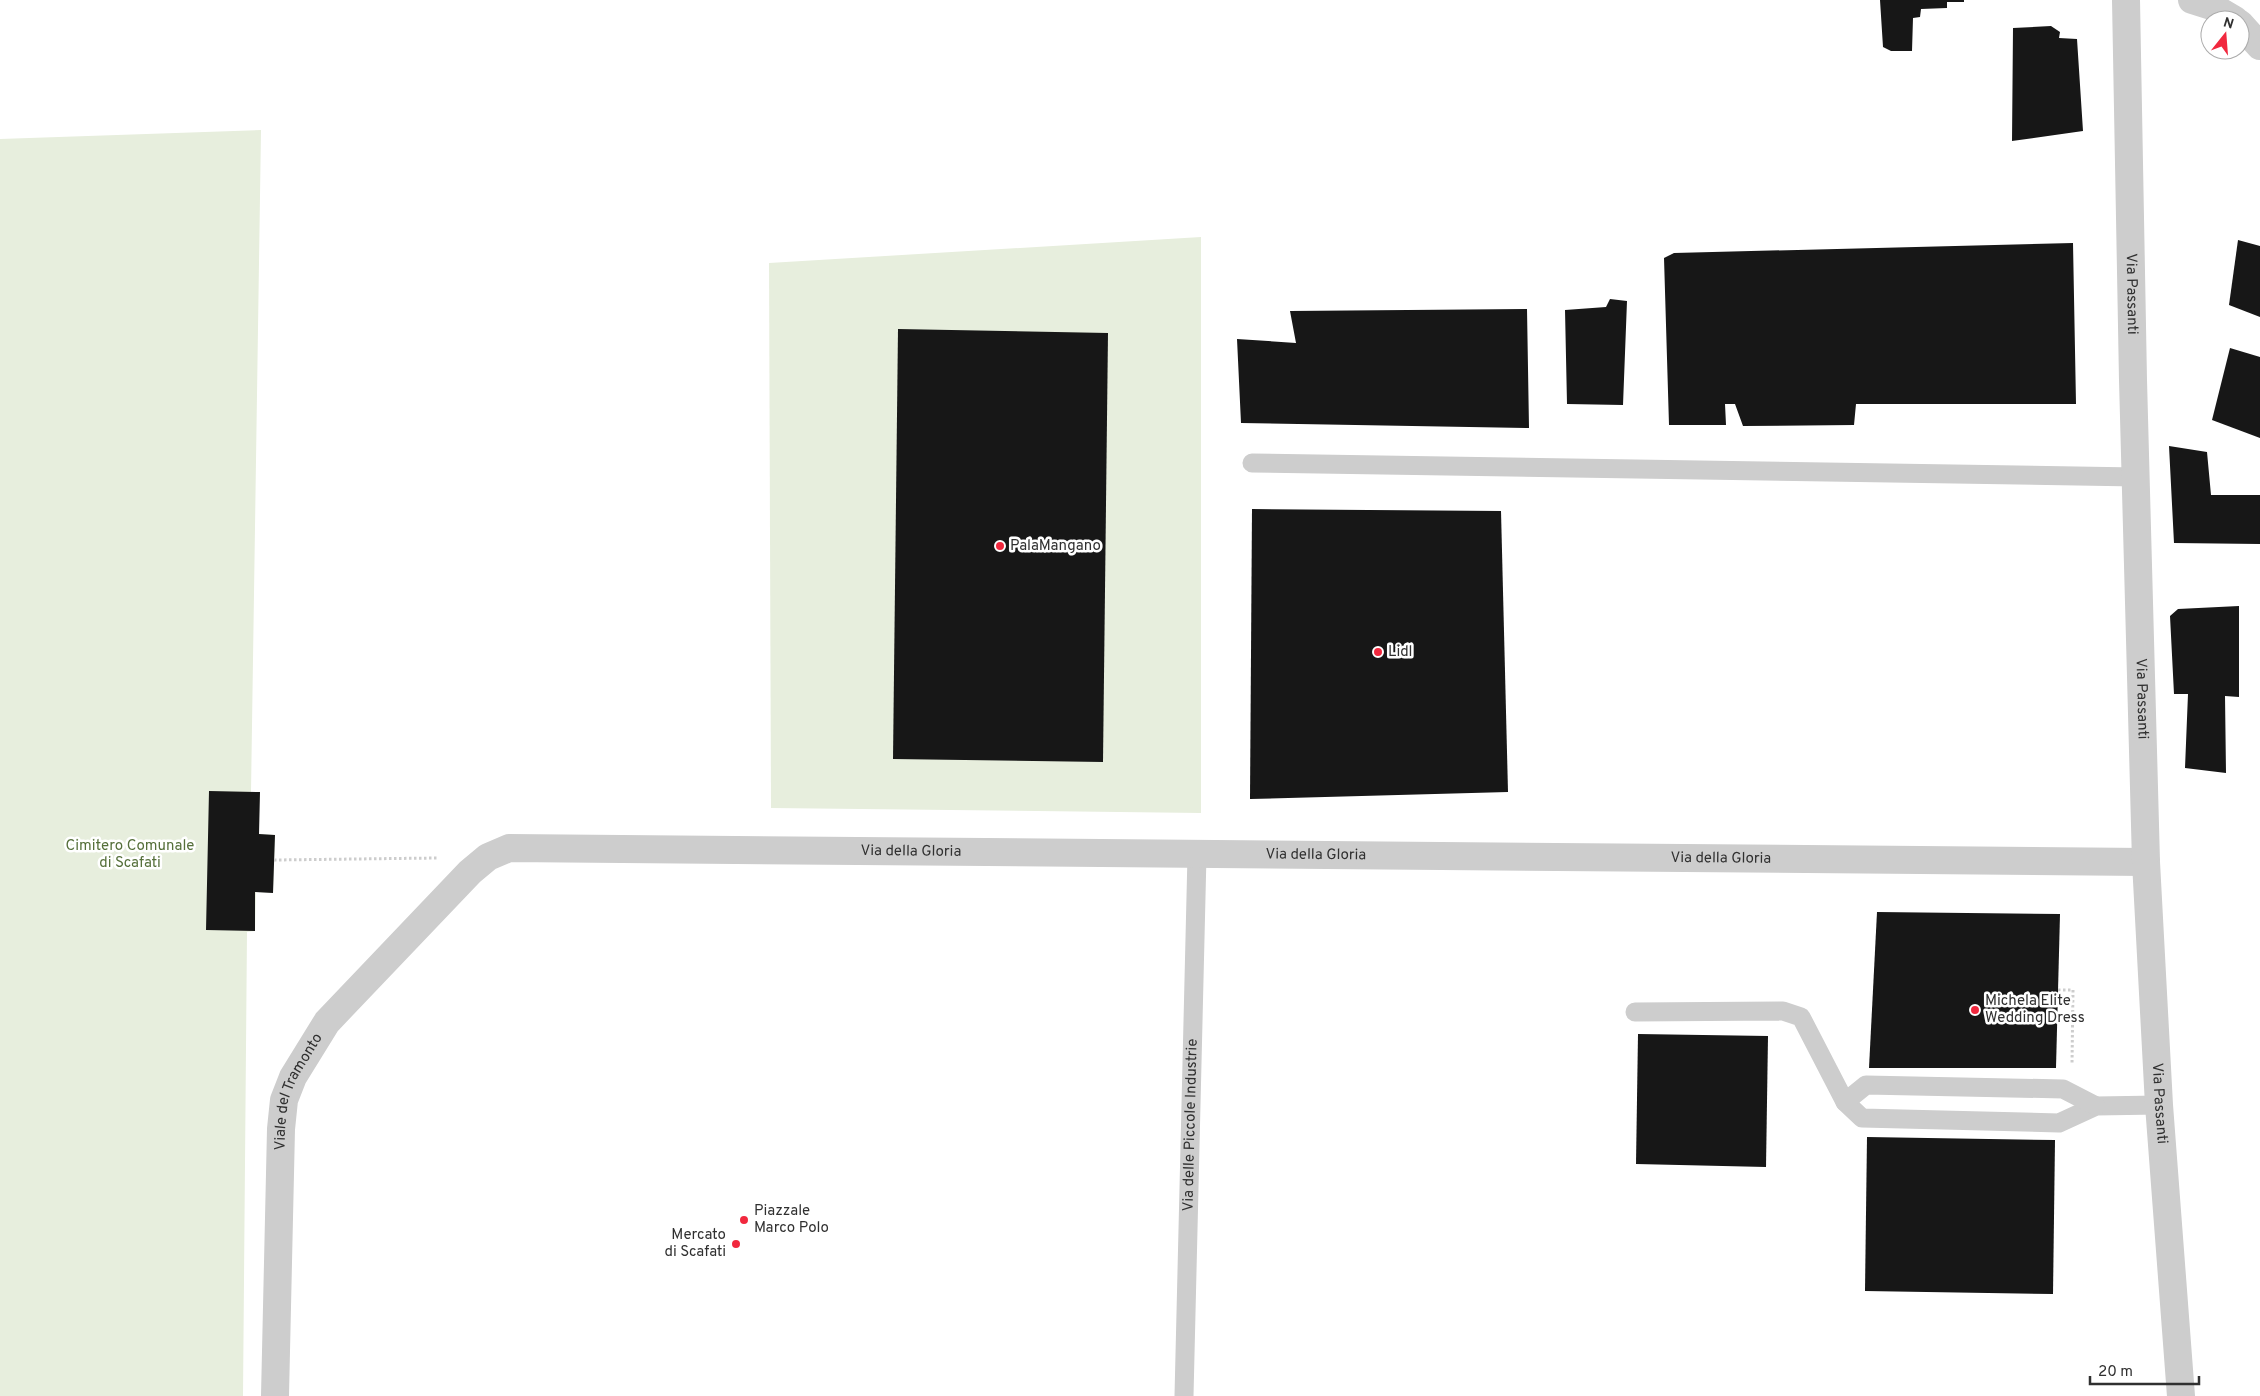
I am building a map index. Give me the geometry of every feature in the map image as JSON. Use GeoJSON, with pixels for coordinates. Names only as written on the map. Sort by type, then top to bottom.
{"type":"FeatureCollection","features":[{"type":"Feature","properties":{"kind":"street"},"geometry":{"type":"LineString","coordinates":[[2192,0],[2217,10]]}},
{"type":"Feature","properties":{"kind":"street","name":"Via Passanti"},"geometry":{"type":"LineString","coordinates":[[2130,1],[2133,380],[2146,862],[2159,1105],[2181,1396]]}},
{"type":"Feature","properties":{"kind":"street","name":"Via della Gloria"},"geometry":{"type":"LineString","coordinates":[[488,857],[509,848],[2146,862]]}},
{"type":"Feature","properties":{"kind":"street","name":"Viale del Tramonto"},"geometry":{"type":"LineString","coordinates":[[275,1396],[281,1129],[284,1100],[293,1077],[327,1022],[470,872],[488,857]]}},
{"type":"Feature","properties":{"kind":"lane"},"geometry":{"type":"LineString","coordinates":[[1252,463],[2137,477]]}},
{"type":"Feature","properties":{"kind":"lane","name":"Via delle Piccole Industrie"},"geometry":{"type":"LineString","coordinates":[[1184,1396],[1196,854]]}},
{"type":"Feature","properties":{"kind":"lane"},"geometry":{"type":"LineString","coordinates":[[1635,1012],[1783,1011],[1801,1017],[1845,1102],[1862,1118],[2059,1123],[2096,1106],[2159,1105]]}},
{"type":"Feature","properties":{"kind":"lane"},"geometry":{"type":"LineString","coordinates":[[1845,1102],[1866,1085],[2063,1088],[2096,1106]]}},
{"type":"Feature","properties":{"kind":"path"},"geometry":{"type":"LineString","coordinates":[[274,860],[439,858]]}},
{"type":"Feature","properties":{"kind":"path"},"geometry":{"type":"LineString","coordinates":[[2058,990],[2073,990],[2072,1076],[2063,1088]]}},
{"type":"Feature","properties":{"kind":"green space","name":"Cimitero Comunale di Scafati"},"geometry":{"type":"Polygon","coordinates":[[[261,130],[251,792],[259,834],[275,835],[273,893],[256,892],[255,931],[247,932],[243,1396],[0,1396],[0,139],[261,130]]]}},
{"type":"Feature","properties":{"kind":"green space"},"geometry":{"type":"Polygon","coordinates":[[[1201,237],[1201,813],[771,808],[769,263],[1201,237]]]}},
{"type":"Feature","properties":{"kind":"building"},"geometry":{"type":"Polygon","coordinates":[[[1880,0],[1964,0],[1964,2],[1947,2],[1947,8],[1921,9],[1920,17],[1913,18],[1912,51],[1891,51],[1883,47],[1880,0]]]}},
{"type":"Feature","properties":{"kind":"building"},"geometry":{"type":"Polygon","coordinates":[[[2051,26],[2060,32],[2059,38],[2077,39],[2083,131],[2012,141],[2013,28],[2051,26]]]}},
{"type":"Feature","properties":{"kind":"building"},"geometry":{"type":"Polygon","coordinates":[[[2238,240],[2260,246],[2260,317],[2229,305],[2238,240]]]}},
{"type":"Feature","properties":{"kind":"building"},"geometry":{"type":"Polygon","coordinates":[[[2073,243],[2076,404],[1856,404],[1854,425],[1743,426],[1735,404],[1725,404],[1726,425],[1669,425],[1664,258],[1674,253],[2073,243]]]}},
{"type":"Feature","properties":{"kind":"building"},"geometry":{"type":"Polygon","coordinates":[[[1610,299],[1627,301],[1623,405],[1567,404],[1565,310],[1606,307],[1610,299]]]}},
{"type":"Feature","properties":{"kind":"building"},"geometry":{"type":"Polygon","coordinates":[[[1527,309],[1529,428],[1241,423],[1237,339],[1296,343],[1290,311],[1527,309]]]}},
{"type":"Feature","properties":{"kind":"building","name":"PalaMangano"},"geometry":{"type":"Polygon","coordinates":[[[898,329],[1108,333],[1103,762],[893,759],[898,329]]]}},
{"type":"Feature","properties":{"kind":"building"},"geometry":{"type":"Polygon","coordinates":[[[2230,348],[2260,357],[2260,438],[2212,420],[2230,348]]]}},
{"type":"Feature","properties":{"kind":"building"},"geometry":{"type":"Polygon","coordinates":[[[2169,446],[2207,452],[2211,495],[2260,495],[2260,544],[2174,543],[2169,446]]]}},
{"type":"Feature","properties":{"kind":"building","name":"Lidl"},"geometry":{"type":"Polygon","coordinates":[[[1252,509],[1501,511],[1508,792],[1250,799],[1252,509]]]}},
{"type":"Feature","properties":{"kind":"building"},"geometry":{"type":"Polygon","coordinates":[[[2239,606],[2239,697],[2225,696],[2226,773],[2185,768],[2188,694],[2174,694],[2170,616],[2178,609],[2239,606]]]}},
{"type":"Feature","properties":{"kind":"building"},"geometry":{"type":"Polygon","coordinates":[[[209,791],[260,792],[259,834],[275,835],[273,893],[255,892],[255,931],[206,930],[209,791]]]}},
{"type":"Feature","properties":{"kind":"building"},"geometry":{"type":"Polygon","coordinates":[[[1877,912],[2060,914],[2056,1068],[1869,1068],[1877,912]]]}},
{"type":"Feature","properties":{"kind":"building"},"geometry":{"type":"Polygon","coordinates":[[[1638,1034],[1768,1036],[1766,1167],[1636,1164],[1638,1034]]]}},
{"type":"Feature","properties":{"kind":"building"},"geometry":{"type":"Polygon","coordinates":[[[1867,1137],[2055,1140],[2053,1294],[1865,1291],[1867,1137]]]}},
{"type":"Feature","properties":{"kind":"place","name":"PalaMangano"},"geometry":{"type":"Point","coordinates":[1000,546]}},
{"type":"Feature","properties":{"kind":"place","name":"Lidl"},"geometry":{"type":"Point","coordinates":[1378,652]}},
{"type":"Feature","properties":{"kind":"place","name":"Michela Elite Wedding Dress"},"geometry":{"type":"Point","coordinates":[1975,1010]}},
{"type":"Feature","properties":{"kind":"place","name":"Piazzale Marco Polo"},"geometry":{"type":"Point","coordinates":[744,1220]}},
{"type":"Feature","properties":{"kind":"place","name":"Mercato di Scafati"},"geometry":{"type":"Point","coordinates":[736,1244]}}]}
